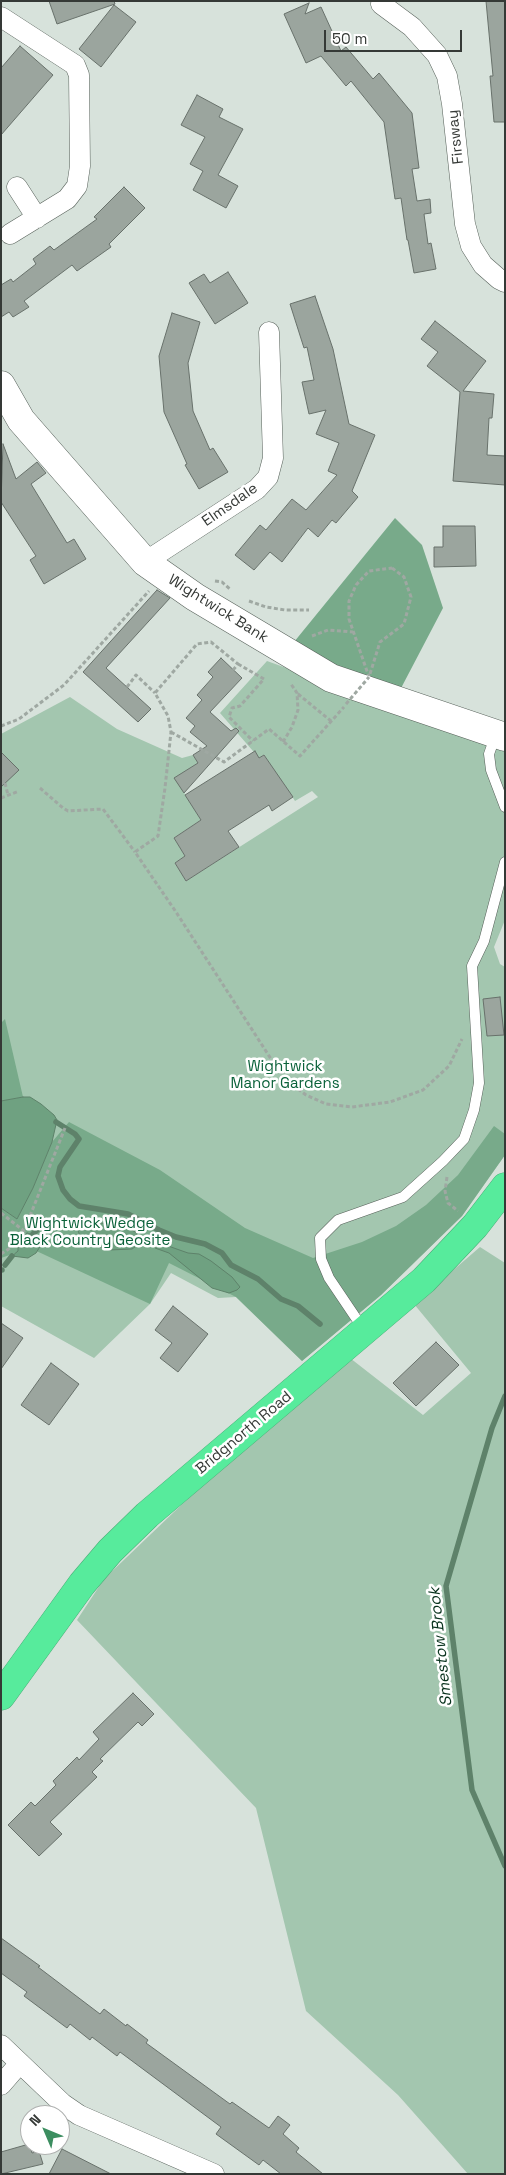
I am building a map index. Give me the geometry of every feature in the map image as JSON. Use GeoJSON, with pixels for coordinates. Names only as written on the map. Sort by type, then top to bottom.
{"type":"FeatureCollection","features":[{"type":"Feature","properties":{"kind":"highway","name":"Bridgnorth Road"},"geometry":{"type":"LineString","coordinates":[[1,1696],[82,1584],[110,1552],[154,1510],[424,1280],[475,1226],[505,1187]]}},
{"type":"Feature","properties":{"kind":"street","name":"Firsway"},"geometry":{"type":"LineString","coordinates":[[381,4],[412,27],[437,55],[447,76],[452,104],[465,224],[472,246],[483,265],[505,282]]}},
{"type":"Feature","properties":{"kind":"street"},"geometry":{"type":"LineString","coordinates":[[1,17],[75,65],[79,75],[80,166],[77,186],[67,199],[10,234]]}},
{"type":"Feature","properties":{"kind":"street"},"geometry":{"type":"LineString","coordinates":[[17,187],[37,218]]}},
{"type":"Feature","properties":{"kind":"street","name":"Elmsdale"},"geometry":{"type":"LineString","coordinates":[[155,569],[257,489],[268,476],[273,458],[269,332]]}},
{"type":"Feature","properties":{"kind":"street","name":"Wightwick Bank"},"geometry":{"type":"LineString","coordinates":[[2,387],[21,420],[155,569],[195,597],[331,678],[500,735]]}},
{"type":"Feature","properties":{"kind":"street"},"geometry":{"type":"LineString","coordinates":[[1,2045],[63,2104],[79,2115],[214,2174]]}},
{"type":"Feature","properties":{"kind":"street"},"geometry":{"type":"LineString","coordinates":[[1,2086],[20,2063]]}},
{"type":"Feature","properties":{"kind":"lane"},"geometry":{"type":"LineString","coordinates":[[500,735],[489,754],[491,770],[505,807]]}},
{"type":"Feature","properties":{"kind":"lane"},"geometry":{"type":"LineString","coordinates":[[365,1330],[330,1278],[321,1259],[320,1238],[338,1220],[404,1198],[464,1138],[474,1110],[479,1083],[472,966],[484,941],[505,862]]}},
{"type":"Feature","properties":{"kind":"path"},"geometry":{"type":"LineString","coordinates":[[172,732],[224,762],[269,728],[300,756],[369,677],[380,642],[404,624],[411,597],[404,577],[392,568],[369,571],[356,584],[349,601],[349,619],[369,677]]}},
{"type":"Feature","properties":{"kind":"path"},"geometry":{"type":"LineString","coordinates":[[1,726],[19,719],[64,685],[155,569]]}},
{"type":"Feature","properties":{"kind":"path"},"geometry":{"type":"LineString","coordinates":[[206,578],[222,582],[233,592]]}},
{"type":"Feature","properties":{"kind":"path"},"geometry":{"type":"LineString","coordinates":[[248,600],[266,607],[285,610],[309,610]]}},
{"type":"Feature","properties":{"kind":"path"},"geometry":{"type":"LineString","coordinates":[[312,636],[328,630],[354,632]]}},
{"type":"Feature","properties":{"kind":"path"},"geometry":{"type":"LineString","coordinates":[[155,693],[197,644],[211,642],[238,664],[264,679],[240,706],[232,708],[229,718],[253,741]]}},
{"type":"Feature","properties":{"kind":"path"},"geometry":{"type":"LineString","coordinates":[[233,670],[238,664]]}},
{"type":"Feature","properties":{"kind":"path"},"geometry":{"type":"LineString","coordinates":[[127,687],[136,675],[155,693],[168,716],[172,732],[158,836],[134,852]]}},
{"type":"Feature","properties":{"kind":"path"},"geometry":{"type":"LineString","coordinates":[[291,684],[297,693],[331,721]]}},
{"type":"Feature","properties":{"kind":"path"},"geometry":{"type":"LineString","coordinates":[[283,742],[292,728],[298,710],[297,693]]}},
{"type":"Feature","properties":{"kind":"path"},"geometry":{"type":"LineString","coordinates":[[6,783],[8,795]]}},
{"type":"Feature","properties":{"kind":"path"},"geometry":{"type":"LineString","coordinates":[[40,788],[62,808],[68,810],[103,809],[176,912],[274,1062],[289,1082],[306,1095],[326,1104],[352,1107],[390,1102],[424,1090],[449,1066],[474,1015]]}},
{"type":"Feature","properties":{"kind":"path"},"geometry":{"type":"LineString","coordinates":[[1,798],[20,791]]}},
{"type":"Feature","properties":{"kind":"path"},"geometry":{"type":"LineString","coordinates":[[1,1254],[13,1246],[24,1231],[65,1128]]}},
{"type":"Feature","properties":{"kind":"path"},"geometry":{"type":"LineString","coordinates":[[1,1213],[24,1231]]}},
{"type":"Feature","properties":{"kind":"green space"},"geometry":{"type":"Polygon","coordinates":[[[395,518],[422,545],[443,608],[399,692],[336,669],[294,642],[395,518]]]}},
{"type":"Feature","properties":{"kind":"green space","name":"Wightwick Manor Gardens"},"geometry":{"type":"Polygon","coordinates":[[[267,661],[505,747],[505,920],[494,947],[500,964],[505,967],[505,1155],[462,1216],[381,1295],[302,1361],[236,1297],[218,1298],[171,1273],[150,1304],[94,1358],[1,1306],[1,734],[70,697],[117,729],[182,758],[193,755],[198,763],[175,778],[201,820],[174,838],[185,856],[175,863],[186,881],[318,797],[312,791],[295,801],[282,781],[277,784],[274,770],[264,755],[259,758],[220,713],[267,661]]]}},
{"type":"Feature","properties":{"kind":"green space"},"geometry":{"type":"Polygon","coordinates":[[[5,1019],[23,1097],[1,1101],[1,1023],[5,1019]]]}},
{"type":"Feature","properties":{"kind":"green space","name":"Wightwick Wedge Black Country Geosite"},"geometry":{"type":"Polygon","coordinates":[[[69,1122],[160,1170],[245,1228],[313,1258],[362,1242],[396,1226],[426,1205],[458,1175],[494,1126],[505,1134],[505,1155],[462,1216],[381,1295],[302,1361],[236,1297],[169,1263],[150,1304],[30,1248],[1,1258],[1,1208],[17,1219],[33,1188],[52,1142],[69,1122]]]}},
{"type":"Feature","properties":{"kind":"green space"},"geometry":{"type":"Polygon","coordinates":[[[480,1247],[505,1263],[505,2174],[468,2174],[398,2095],[306,2011],[256,1808],[77,1620],[104,1579],[222,1466],[350,1358],[423,1415],[471,1373],[414,1304],[480,1247]]]}},
{"type":"Feature","properties":{"kind":"shaded area"},"geometry":{"type":"Polygon","coordinates":[[[30,1097],[41,1104],[57,1120],[52,1142],[33,1188],[17,1219],[1,1208],[1,1101],[30,1097]]]}},
{"type":"Feature","properties":{"kind":"shaded area"},"geometry":{"type":"Polygon","coordinates":[[[80,1221],[121,1225],[128,1228],[137,1233],[135,1247],[132,1249],[109,1250],[92,1244],[80,1236],[76,1225],[80,1221]]]}},
{"type":"Feature","properties":{"kind":"shaded area"},"geometry":{"type":"Polygon","coordinates":[[[27,1233],[35,1235],[39,1240],[41,1245],[36,1253],[28,1258],[12,1256],[18,1251],[18,1244],[27,1233]]]}},
{"type":"Feature","properties":{"kind":"shaded area"},"geometry":{"type":"Polygon","coordinates":[[[154,1241],[188,1253],[199,1254],[232,1277],[240,1287],[229,1293],[212,1288],[169,1253],[155,1248],[154,1241]]]}},
{"type":"Feature","properties":{"kind":"building"},"geometry":{"type":"Polygon","coordinates":[[[49,1],[114,1],[115,4],[57,24],[49,1]]]}},
{"type":"Feature","properties":{"kind":"building"},"geometry":{"type":"Polygon","coordinates":[[[486,1],[505,1],[505,122],[494,122],[490,76],[493,76],[486,1]]]}},
{"type":"Feature","properties":{"kind":"building"},"geometry":{"type":"Polygon","coordinates":[[[309,3],[305,14],[321,7],[341,51],[346,47],[373,79],[379,73],[412,113],[419,168],[412,169],[417,201],[430,199],[431,213],[424,214],[428,244],[431,243],[436,269],[414,273],[401,198],[395,199],[384,122],[351,81],[346,86],[321,56],[306,63],[284,14],[309,3]]]}},
{"type":"Feature","properties":{"kind":"building"},"geometry":{"type":"Polygon","coordinates":[[[114,5],[136,22],[101,67],[79,49],[114,5]]]}},
{"type":"Feature","properties":{"kind":"building"},"geometry":{"type":"Polygon","coordinates":[[[20,46],[53,75],[1,135],[1,68],[20,46]]]}},
{"type":"Feature","properties":{"kind":"building"},"geometry":{"type":"Polygon","coordinates":[[[197,95],[223,109],[219,117],[243,129],[218,175],[238,186],[226,208],[193,190],[203,171],[190,164],[205,137],[181,125],[197,95]]]}},
{"type":"Feature","properties":{"kind":"building"},"geometry":{"type":"Polygon","coordinates":[[[124,187],[145,208],[109,244],[111,247],[77,271],[72,265],[24,301],[29,307],[13,317],[9,312],[1,317],[1,285],[11,279],[13,282],[36,264],[33,259],[50,246],[54,250],[97,219],[94,217],[124,187]]]}},
{"type":"Feature","properties":{"kind":"building"},"geometry":{"type":"Polygon","coordinates":[[[228,272],[248,303],[215,324],[189,283],[204,274],[210,283],[228,272]]]}},
{"type":"Feature","properties":{"kind":"building"},"geometry":{"type":"Polygon","coordinates":[[[315,296],[333,349],[349,424],[375,435],[352,491],[358,497],[336,523],[332,520],[318,537],[308,528],[282,562],[270,552],[254,570],[235,555],[260,525],[266,530],[292,499],[306,510],[337,475],[328,471],[339,443],[316,434],[326,410],[309,414],[302,382],[314,380],[307,347],[304,348],[290,304],[315,296]]]}},
{"type":"Feature","properties":{"kind":"building"},"geometry":{"type":"Polygon","coordinates":[[[172,313],[200,322],[188,363],[193,411],[210,450],[213,448],[228,472],[199,489],[185,465],[187,464],[164,412],[159,356],[172,313]]]}},
{"type":"Feature","properties":{"kind":"building"},"geometry":{"type":"Polygon","coordinates":[[[435,321],[486,361],[463,391],[494,394],[492,418],[489,418],[487,455],[505,456],[505,485],[453,481],[460,392],[427,366],[438,352],[421,339],[435,321]]]}},
{"type":"Feature","properties":{"kind":"building"},"geometry":{"type":"Polygon","coordinates":[[[3,444],[16,479],[37,462],[46,473],[31,484],[67,543],[74,539],[86,559],[44,584],[30,560],[36,556],[1,502],[3,444]]]}},
{"type":"Feature","properties":{"kind":"building"},"geometry":{"type":"Polygon","coordinates":[[[443,526],[475,526],[476,566],[434,567],[434,547],[443,547],[443,526]]]}},
{"type":"Feature","properties":{"kind":"building"},"geometry":{"type":"Polygon","coordinates":[[[157,590],[170,598],[106,668],[151,709],[138,722],[83,672],[157,590]]]}},
{"type":"Feature","properties":{"kind":"building"},"geometry":{"type":"Polygon","coordinates":[[[221,658],[242,678],[210,712],[231,731],[236,728],[239,731],[184,793],[174,778],[198,763],[193,755],[207,746],[190,732],[195,726],[186,718],[202,700],[197,695],[213,677],[208,672],[221,658]]]}},
{"type":"Feature","properties":{"kind":"building"},"geometry":{"type":"Polygon","coordinates":[[[255,751],[259,758],[264,755],[293,797],[272,811],[269,805],[228,831],[239,847],[186,881],[175,863],[185,856],[174,838],[201,820],[185,795],[255,751]]]}},
{"type":"Feature","properties":{"kind":"building"},"geometry":{"type":"Polygon","coordinates":[[[1,752],[19,770],[1,787],[1,752]]]}},
{"type":"Feature","properties":{"kind":"building"},"geometry":{"type":"Polygon","coordinates":[[[500,997],[504,1035],[487,1036],[483,999],[500,997]]]}},
{"type":"Feature","properties":{"kind":"building"},"geometry":{"type":"Polygon","coordinates":[[[173,1306],[208,1334],[178,1372],[160,1358],[172,1343],[155,1330],[173,1306]]]}},
{"type":"Feature","properties":{"kind":"building"},"geometry":{"type":"Polygon","coordinates":[[[1,1323],[23,1338],[1,1369],[1,1323]]]}},
{"type":"Feature","properties":{"kind":"building"},"geometry":{"type":"Polygon","coordinates":[[[436,1342],[459,1365],[416,1406],[393,1383],[436,1342]]]}},
{"type":"Feature","properties":{"kind":"building"},"geometry":{"type":"Polygon","coordinates":[[[51,1363],[79,1384],[49,1425],[21,1405],[51,1363]]]}},
{"type":"Feature","properties":{"kind":"building"},"geometry":{"type":"Polygon","coordinates":[[[133,1693],[154,1714],[142,1726],[138,1722],[100,1759],[103,1761],[92,1772],[97,1777],[50,1822],[62,1834],[39,1856],[8,1825],[31,1802],[35,1806],[56,1785],[53,1781],[77,1757],[79,1760],[99,1739],[93,1732],[133,1693]]]}},
{"type":"Feature","properties":{"kind":"building"},"geometry":{"type":"Polygon","coordinates":[[[1,1938],[40,1966],[38,1967],[100,2014],[104,2009],[126,2026],[127,2024],[148,2040],[146,2043],[230,2104],[232,2102],[269,2128],[278,2116],[290,2125],[283,2134],[299,2148],[296,2152],[323,2174],[281,2174],[263,2160],[259,2165],[216,2134],[221,2127],[120,2052],[117,2056],[92,2037],[90,2040],[70,2024],[67,2028],[24,1996],[27,1992],[1,1973],[1,1938]]]}},
{"type":"Feature","properties":{"kind":"building"},"geometry":{"type":"Polygon","coordinates":[[[20,2147],[20,2155],[40,2155],[43,2164],[1,2174],[1,2152],[20,2147]]]}},
{"type":"Feature","properties":{"kind":"building"},"geometry":{"type":"Polygon","coordinates":[[[70,2153],[111,2174],[49,2174],[59,2155],[70,2155],[70,2153]]]}},
{"type":"Feature","properties":{"kind":"waterway"},"geometry":{"type":"LineString","coordinates":[[56,1122],[75,1134],[79,1139],[60,1167],[58,1176],[63,1190],[79,1206],[128,1214],[176,1237],[205,1244],[222,1253],[231,1265],[258,1279],[281,1299],[298,1306],[320,1324]]}},
{"type":"Feature","properties":{"kind":"waterway"},"geometry":{"type":"LineString","coordinates":[[33,1234],[46,1221]]}},
{"type":"Feature","properties":{"kind":"waterway"},"geometry":{"type":"LineString","coordinates":[[70,1223],[76,1225]]}},
{"type":"Feature","properties":{"kind":"waterway"},"geometry":{"type":"LineString","coordinates":[[135,1241],[154,1241]]}},
{"type":"Feature","properties":{"kind":"waterway"},"geometry":{"type":"LineString","coordinates":[[5,1265],[12,1256]]}},
{"type":"Feature","properties":{"kind":"waterway","name":"Smestow Brook"},"geometry":{"type":"LineString","coordinates":[[505,1396],[492,1428],[446,1586],[472,1790],[505,1866]]}}]}
